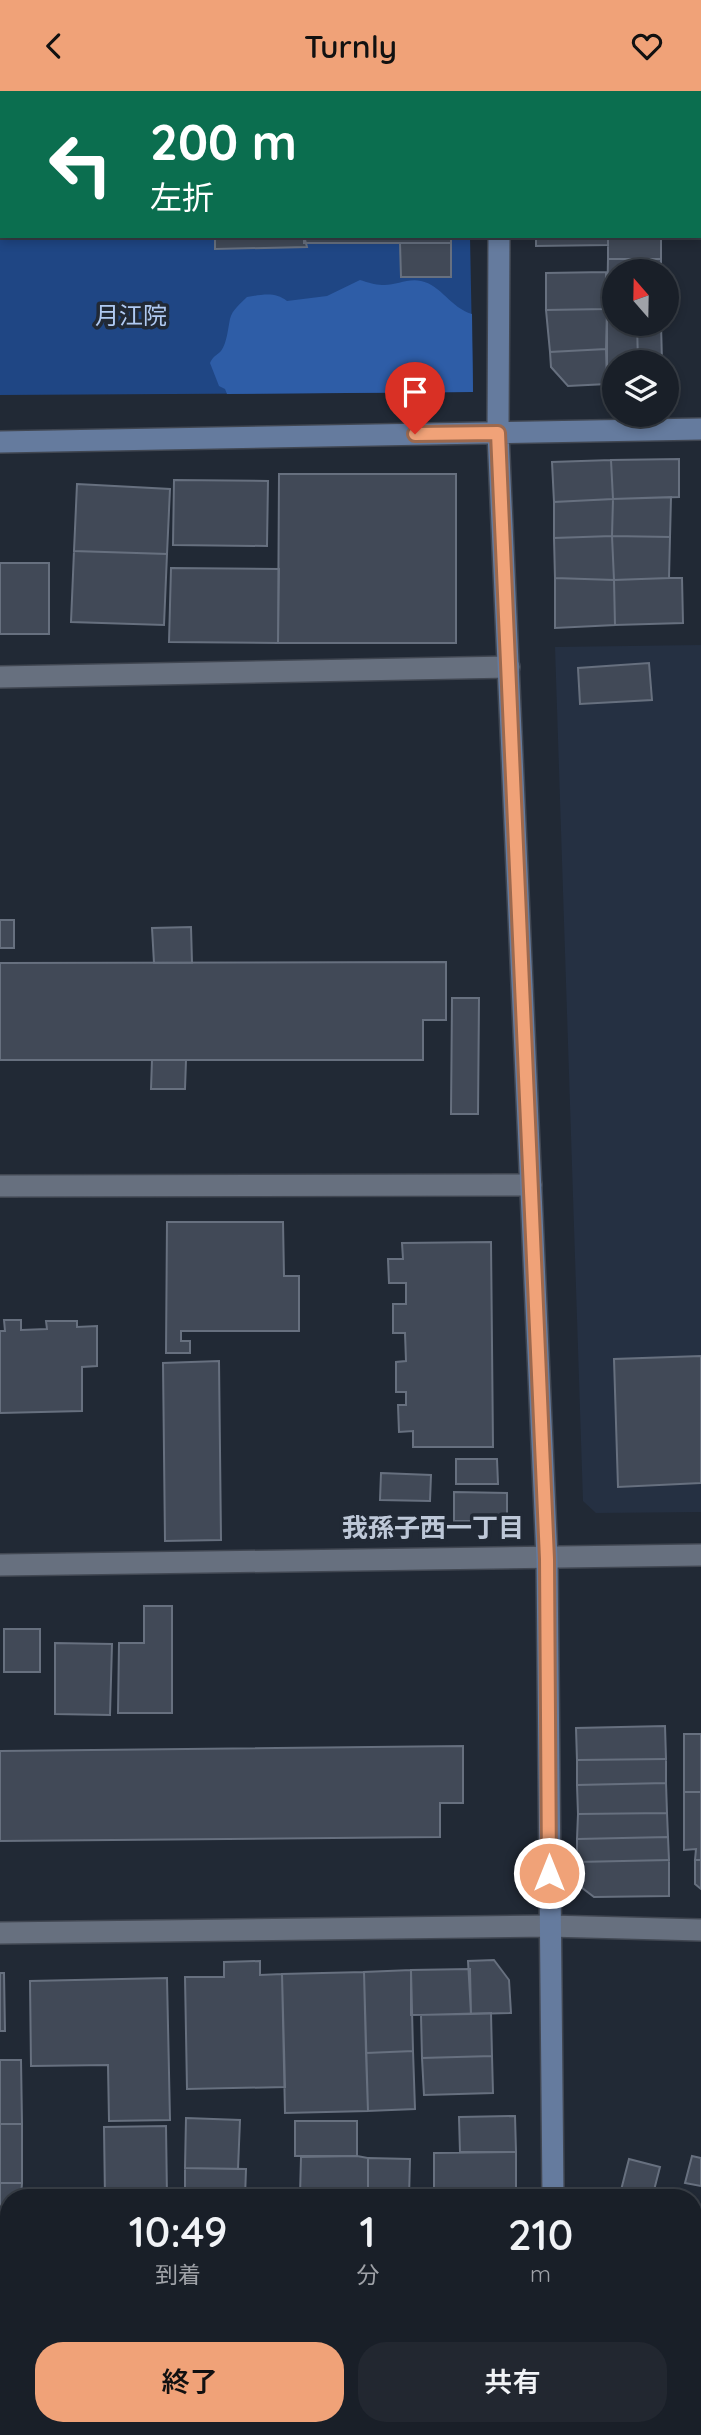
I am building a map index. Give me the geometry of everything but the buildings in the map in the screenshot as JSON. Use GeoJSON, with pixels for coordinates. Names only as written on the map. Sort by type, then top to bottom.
{"type":"FeatureCollection","features":[{"type":"Feature","properties":{"kind":"street"},"geometry":{"type":"LineString","coordinates":[[499,238],[498,433],[547,1559],[553,2189]]}},
{"type":"Feature","properties":{"kind":"street"},"geometry":{"type":"LineString","coordinates":[[0,442],[701,429]]}},
{"type":"Feature","properties":{"kind":"street"},"geometry":{"type":"LineString","coordinates":[[0,677],[509,667]]}},
{"type":"Feature","properties":{"kind":"street"},"geometry":{"type":"LineString","coordinates":[[0,1186],[531,1185]]}},
{"type":"Feature","properties":{"kind":"street"},"geometry":{"type":"LineString","coordinates":[[0,1565],[701,1555]]}},
{"type":"Feature","properties":{"kind":"street"},"geometry":{"type":"LineString","coordinates":[[0,1933],[549,1926],[701,1930]]}},
{"type":"Feature","properties":{"kind":"shaded area"},"geometry":{"type":"Polygon","coordinates":[[[360,280],[382,285],[411,281],[428,283],[458,307],[472,314],[473,392],[227,394],[225,389],[219,386],[210,363],[223,348],[233,313],[247,297],[273,295],[287,301],[327,296],[360,280]]]}},
{"type":"Feature","properties":{"kind":"shaded area"},"geometry":{"type":"Polygon","coordinates":[[[701,645],[701,1512],[596,1513],[583,1501],[555,647],[701,645]]]}},
{"type":"Feature","properties":{"kind":"green space","name":"月江院"},"geometry":{"type":"Polygon","coordinates":[[[0,238],[470,238],[473,392],[0,395],[0,238]]]}},
{"type":"Feature","properties":{"kind":"district","name":"我孫子西一丁目"},"geometry":{"type":"Point","coordinates":[433,1527]}},
{"type":"Feature","properties":{"kind":"route"},"geometry":{"type":"LineString","coordinates":[[415,434],[498,433],[547,1559],[549,1873]]}}]}
